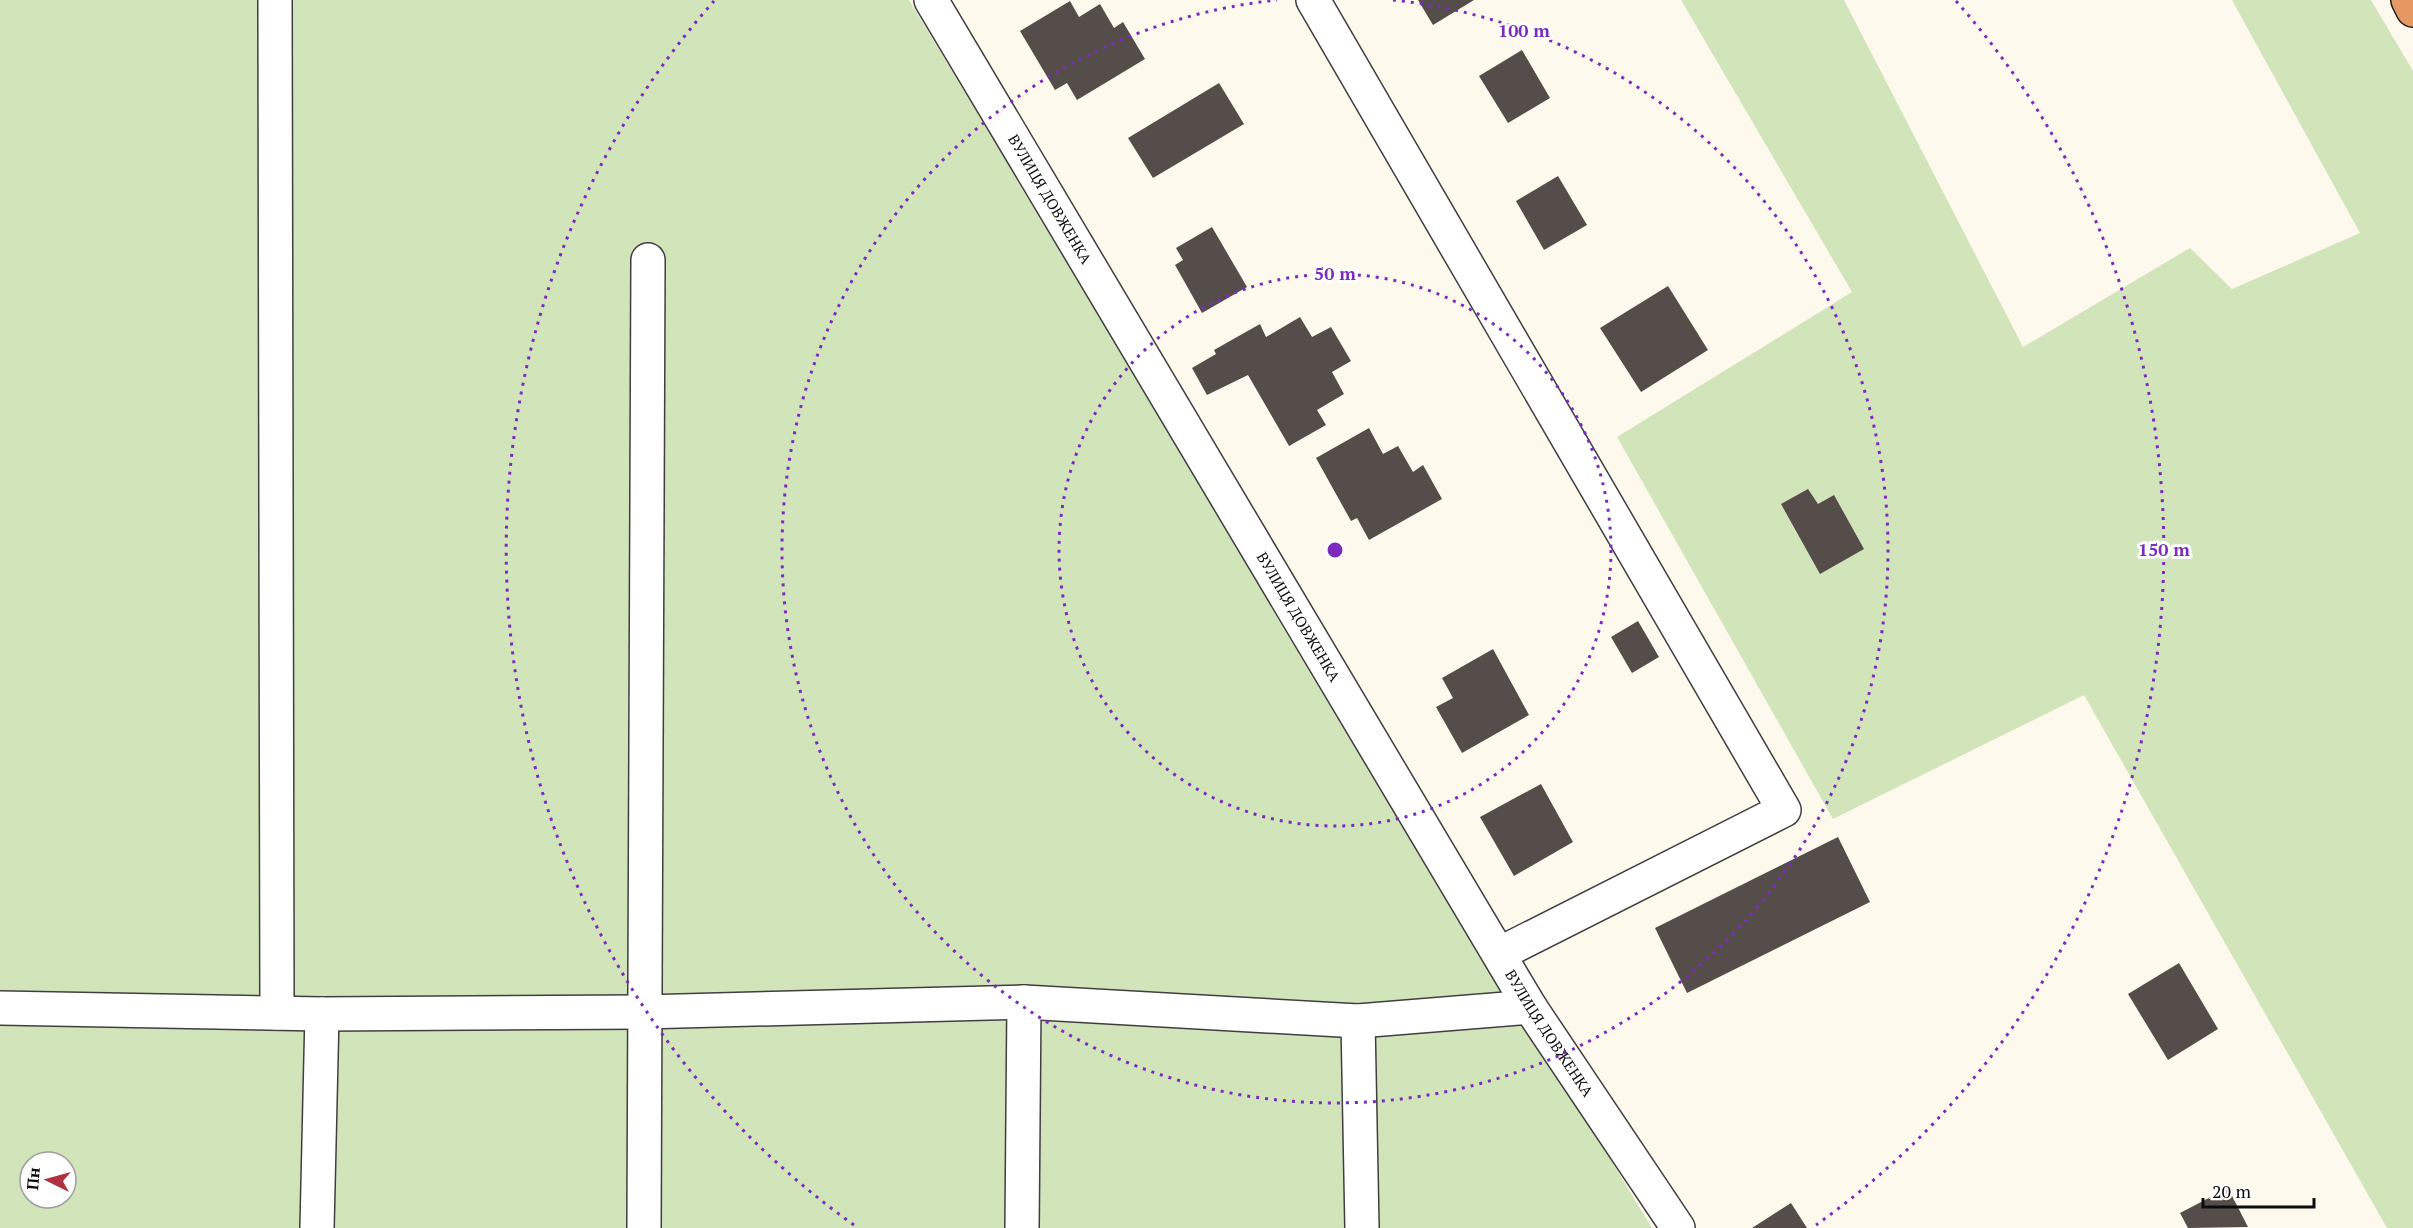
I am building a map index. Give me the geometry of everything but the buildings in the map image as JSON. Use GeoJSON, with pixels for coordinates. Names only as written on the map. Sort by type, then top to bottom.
{"type":"FeatureCollection","features":[{"type":"Feature","properties":{"kind":"highway"},"geometry":{"type":"LineString","coordinates":[[2408,0],[2413,10]]}},
{"type":"Feature","properties":{"kind":"street"},"geometry":{"type":"LineString","coordinates":[[275,0],[277,1013]]}},
{"type":"Feature","properties":{"kind":"street","name":"ВУЛИЦЯ ДОВЖЕНКА"},"geometry":{"type":"LineString","coordinates":[[931,0],[1530,1007],[1678,1228]]}},
{"type":"Feature","properties":{"kind":"street"},"geometry":{"type":"LineString","coordinates":[[1313,0],[1784,810],[1499,954]]}},
{"type":"Feature","properties":{"kind":"street"},"geometry":{"type":"LineString","coordinates":[[645,1228],[643,1012],[648,260]]}},
{"type":"Feature","properties":{"kind":"street"},"geometry":{"type":"LineString","coordinates":[[0,1008],[322,1014],[643,1012],[1024,1002],[1358,1021],[1530,1007]]}},
{"type":"Feature","properties":{"kind":"street"},"geometry":{"type":"LineString","coordinates":[[1022,1228],[1024,1002]]}},
{"type":"Feature","properties":{"kind":"street"},"geometry":{"type":"LineString","coordinates":[[317,1228],[322,1014]]}},
{"type":"Feature","properties":{"kind":"street"},"geometry":{"type":"LineString","coordinates":[[1358,1021],[1362,1228]]}},
{"type":"Feature","properties":{"kind":"green space"},"geometry":{"type":"Polygon","coordinates":[[[0,0],[909,0],[1652,1228],[0,1228],[0,0]]]}},
{"type":"Feature","properties":{"kind":"green space"},"geometry":{"type":"Polygon","coordinates":[[[1681,0],[1844,0],[2023,347],[2190,248],[2232,289],[2360,233],[2232,0],[2371,0],[2413,71],[2413,1228],[2387,1228],[2084,695],[1833,819],[1617,437],[1852,292],[1681,0]]]}}]}
